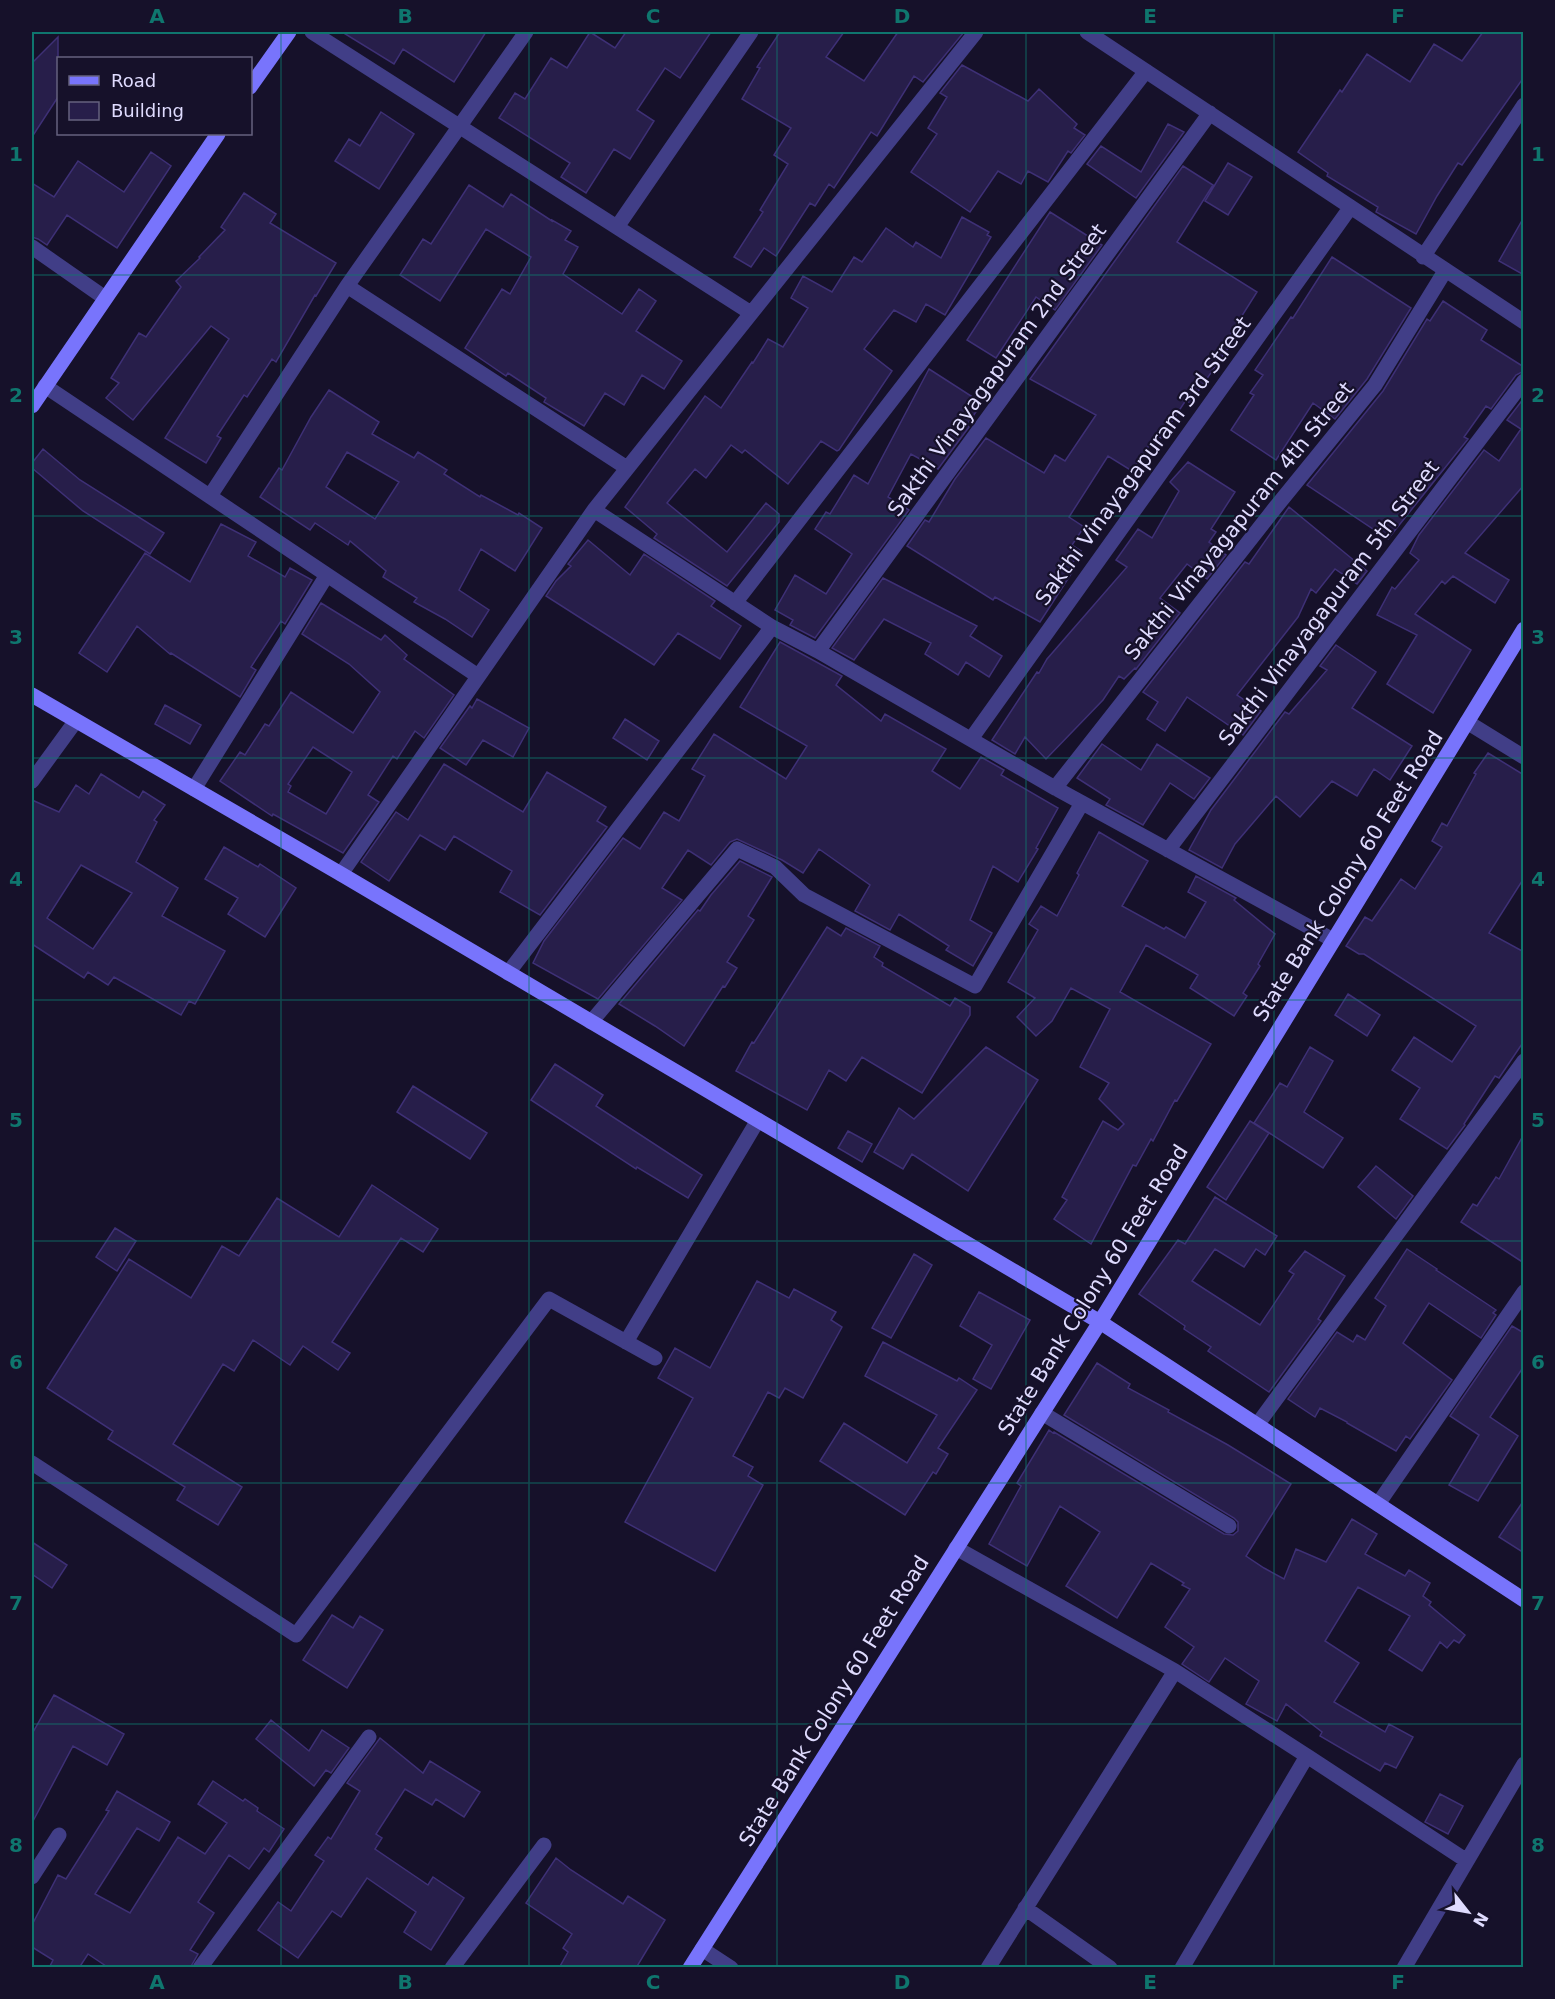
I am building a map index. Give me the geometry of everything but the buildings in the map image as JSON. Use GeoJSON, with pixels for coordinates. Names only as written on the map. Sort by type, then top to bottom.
{"type":"FeatureCollection","features":[{"type":"Feature","properties":{"kind":"street"},"geometry":{"type":"LineString","coordinates":[[252,84],[289,32]]}},
{"type":"Feature","properties":{"kind":"street"},"geometry":{"type":"LineString","coordinates":[[312,32],[751,313]]}},
{"type":"Feature","properties":{"kind":"street"},"geometry":{"type":"LineString","coordinates":[[210,496],[347,286],[526,32]]}},
{"type":"Feature","properties":{"kind":"street"},"geometry":{"type":"LineString","coordinates":[[617,227],[751,32]]}},
{"type":"Feature","properties":{"kind":"street"},"geometry":{"type":"LineString","coordinates":[[341,874],[594,510],[976,32]]}},
{"type":"Feature","properties":{"kind":"street"},"geometry":{"type":"LineString","coordinates":[[1088,32],[1524,322]]}},
{"type":"Feature","properties":{"kind":"street"},"geometry":{"type":"LineString","coordinates":[[735,603],[1146,71]]}},
{"type":"Feature","properties":{"kind":"street"},"geometry":{"type":"LineString","coordinates":[[1424,257],[1524,105]]}},
{"type":"Feature","properties":{"kind":"street","name":"Sakthi Vinayagapuram 2nd Street"},"geometry":{"type":"LineString","coordinates":[[818,651],[1210,113]]}},
{"type":"Feature","properties":{"kind":"street"},"geometry":{"type":"LineString","coordinates":[[32,406],[218,135]]}},
{"type":"Feature","properties":{"kind":"street","name":"Sakthi Vinayagapuram 3rd Street"},"geometry":{"type":"LineString","coordinates":[[971,739],[1350,208]]}},
{"type":"Feature","properties":{"kind":"street"},"geometry":{"type":"LineString","coordinates":[[32,247],[105,298]]}},
{"type":"Feature","properties":{"kind":"street","name":"Sakthi Vinayagapuram 4th Street"},"geometry":{"type":"LineString","coordinates":[[1055,788],[1375,384],[1445,271]]}},
{"type":"Feature","properties":{"kind":"street"},"geometry":{"type":"LineString","coordinates":[[347,286],[627,468]]}},
{"type":"Feature","properties":{"kind":"street","name":"Sakthi Vinayagapuram 5th Street"},"geometry":{"type":"LineString","coordinates":[[1168,850],[1524,381]]}},
{"type":"Feature","properties":{"kind":"street"},"geometry":{"type":"LineString","coordinates":[[45,386],[478,676]]}},
{"type":"Feature","properties":{"kind":"street"},"geometry":{"type":"LineString","coordinates":[[594,510],[772,627],[818,651],[1055,788],[1333,940]]}},
{"type":"Feature","properties":{"kind":"street"},"geometry":{"type":"LineString","coordinates":[[194,789],[327,575]]}},
{"type":"Feature","properties":{"kind":"street"},"geometry":{"type":"LineString","coordinates":[[508,973],[772,627]]}},
{"type":"Feature","properties":{"kind":"street","name":"State Bank Colony 60 Feet Road"},"geometry":{"type":"LineString","coordinates":[[690,1968],[1100,1322],[1524,629]]}},
{"type":"Feature","properties":{"kind":"street"},"geometry":{"type":"LineString","coordinates":[[32,695],[75,722],[341,874],[1100,1322],[1524,1600]]}},
{"type":"Feature","properties":{"kind":"street"},"geometry":{"type":"LineString","coordinates":[[32,781],[75,722]]}},
{"type":"Feature","properties":{"kind":"street"},"geometry":{"type":"LineString","coordinates":[[1467,722],[1524,757]]}},
{"type":"Feature","properties":{"kind":"street"},"geometry":{"type":"LineString","coordinates":[[591,1022],[736,849],[775,867],[804,895],[975,986],[1082,803]]}},
{"type":"Feature","properties":{"kind":"street"},"geometry":{"type":"LineString","coordinates":[[1257,1425],[1524,1061]]}},
{"type":"Feature","properties":{"kind":"street"},"geometry":{"type":"LineString","coordinates":[[626,1342],[758,1120]]}},
{"type":"Feature","properties":{"kind":"street"},"geometry":{"type":"LineString","coordinates":[[1378,1504],[1524,1292]]}},
{"type":"Feature","properties":{"kind":"street"},"geometry":{"type":"LineString","coordinates":[[32,1463],[296,1635],[549,1299],[655,1358]]}},
{"type":"Feature","properties":{"kind":"street"},"geometry":{"type":"LineString","coordinates":[[1042,1413],[1229,1526]]}},
{"type":"Feature","properties":{"kind":"street"},"geometry":{"type":"LineString","coordinates":[[956,1548],[1175,1671],[1467,1861]]}},
{"type":"Feature","properties":{"kind":"street"},"geometry":{"type":"LineString","coordinates":[[988,1968],[1175,1671]]}},
{"type":"Feature","properties":{"kind":"street"},"geometry":{"type":"LineString","coordinates":[[200,1968],[369,1737]]}},
{"type":"Feature","properties":{"kind":"street"},"geometry":{"type":"LineString","coordinates":[[1182,1968],[1307,1756]]}},
{"type":"Feature","properties":{"kind":"street"},"geometry":{"type":"LineString","coordinates":[[1404,1968],[1524,1764]]}},
{"type":"Feature","properties":{"kind":"street"},"geometry":{"type":"LineString","coordinates":[[32,1877],[59,1834]]}},
{"type":"Feature","properties":{"kind":"street"},"geometry":{"type":"LineString","coordinates":[[452,1968],[544,1845]]}},
{"type":"Feature","properties":{"kind":"street"},"geometry":{"type":"LineString","coordinates":[[1025,1908],[1110,1968]]}},
{"type":"Feature","properties":{"kind":"street"},"geometry":{"type":"LineString","coordinates":[[702,1949],[731,1968]]}}]}
